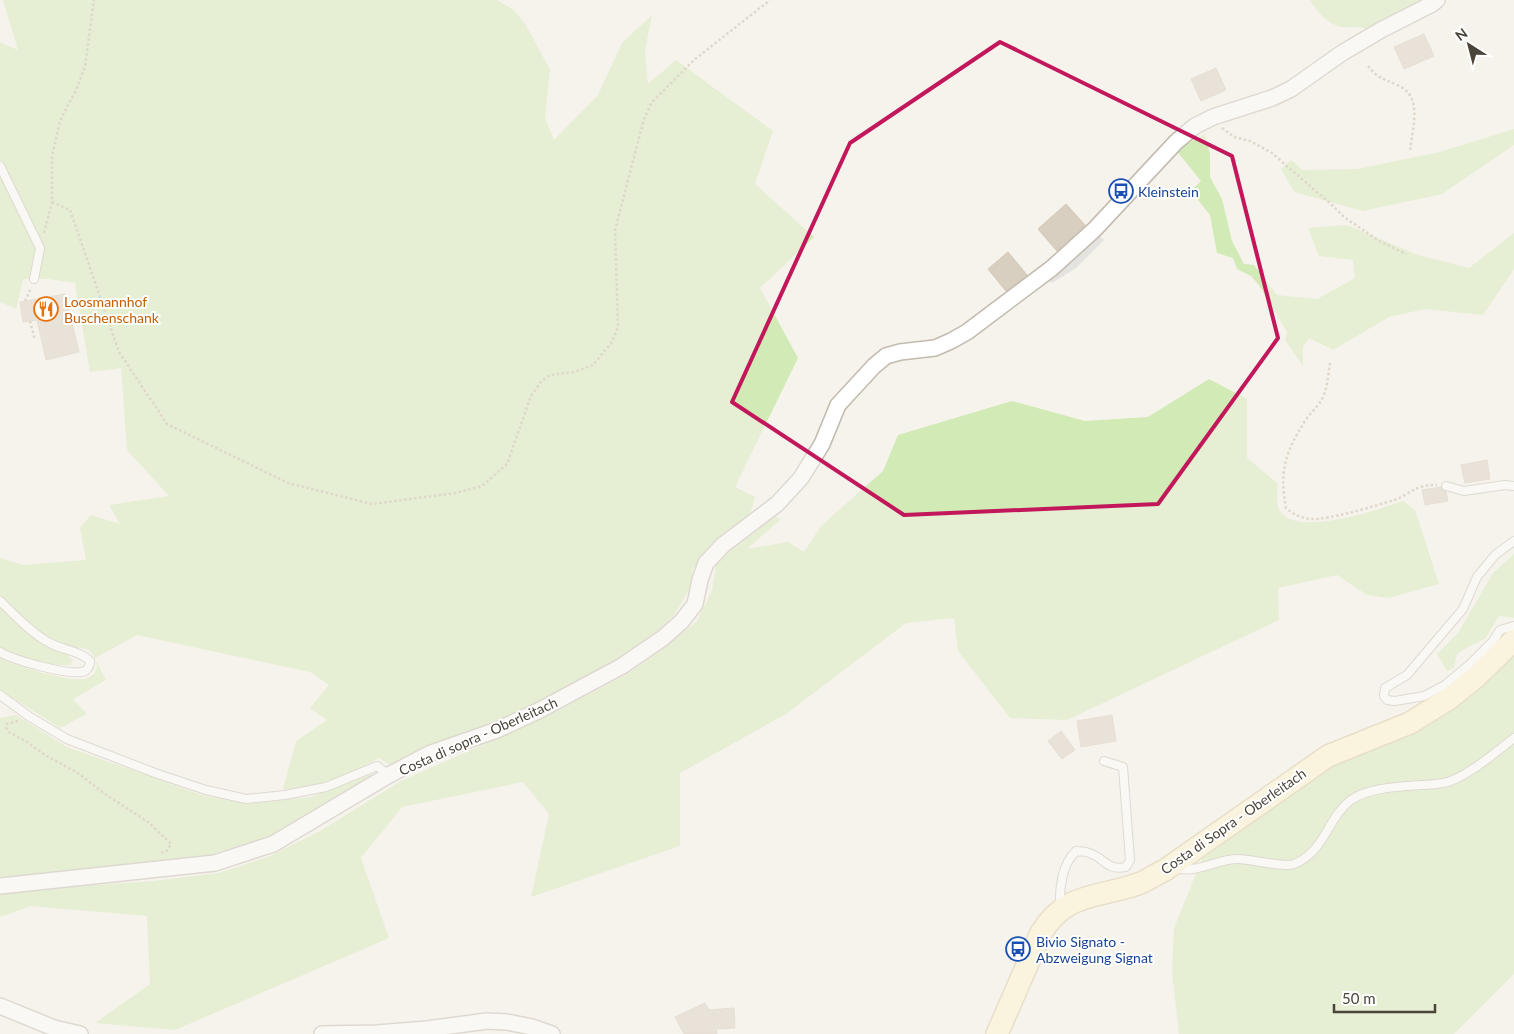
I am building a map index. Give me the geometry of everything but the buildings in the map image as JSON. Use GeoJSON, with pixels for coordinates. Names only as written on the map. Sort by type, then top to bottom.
{"type":"FeatureCollection","features":[{"type":"Feature","properties":{"kind":"main road","name":"Costa di Sopra - Oberleitach"},"geometry":{"type":"LineString","coordinates":[[997,1034],[1041,933],[1050,919],[1060,910],[1073,902],[1139,884],[1170,866],[1328,756],[1410,723],[1450,698],[1475,678],[1514,640]]}},
{"type":"Feature","properties":{"kind":"street"},"geometry":{"type":"LineString","coordinates":[[1213,117],[1272,98],[1291,89],[1342,52],[1437,0]]}},
{"type":"Feature","properties":{"kind":"street","name":"Costa di sopra - Oberleitach"},"geometry":{"type":"LineString","coordinates":[[0,886],[216,863],[273,844],[389,775],[431,753],[497,730],[540,710],[622,666],[663,638],[682,621],[695,604],[706,563],[723,546],[776,504],[801,478],[822,444],[838,405],[874,366],[886,356],[900,352],[935,348],[951,342],[967,332],[1052,268],[1095,229],[1176,142],[1196,126],[1213,117]]}},
{"type":"Feature","properties":{"kind":"street"},"geometry":{"type":"LineString","coordinates":[[0,1006],[54,1028],[80,1034]]}},
{"type":"Feature","properties":{"kind":"street"},"geometry":{"type":"LineString","coordinates":[[322,1034],[378,1033],[487,1021],[507,1022],[532,1027],[552,1034]]}},
{"type":"Feature","properties":{"kind":"lane"},"geometry":{"type":"LineString","coordinates":[[0,166],[40,248],[34,280]]}},
{"type":"Feature","properties":{"kind":"lane"},"geometry":{"type":"LineString","coordinates":[[1446,486],[1464,491],[1505,485],[1514,486]]}},
{"type":"Feature","properties":{"kind":"lane"},"geometry":{"type":"LineString","coordinates":[[1514,541],[1495,556],[1477,577],[1463,609],[1407,675],[1385,688],[1384,696],[1387,700],[1395,701],[1424,696],[1444,685],[1470,664],[1493,641],[1500,630],[1514,626]]}},
{"type":"Feature","properties":{"kind":"lane"},"geometry":{"type":"LineString","coordinates":[[0,600],[24,624],[48,642],[84,655],[90,661],[89,667],[83,672],[72,672],[37,666],[0,652]]}},
{"type":"Feature","properties":{"kind":"lane"},"geometry":{"type":"LineString","coordinates":[[0,695],[30,718],[66,739],[206,790],[246,799],[285,795],[326,787],[377,766],[389,775]]}},
{"type":"Feature","properties":{"kind":"lane"},"geometry":{"type":"LineString","coordinates":[[1170,866],[1185,871],[1237,859],[1292,866],[1310,856],[1337,816],[1352,800],[1375,790],[1446,782],[1475,768],[1514,738]]}},
{"type":"Feature","properties":{"kind":"lane"},"geometry":{"type":"LineString","coordinates":[[1060,910],[1059,896],[1064,872],[1069,858],[1076,851],[1090,853],[1106,864],[1118,869],[1126,867],[1130,860],[1123,767],[1104,761]]}},
{"type":"Feature","properties":{"kind":"path"},"geometry":{"type":"LineString","coordinates":[[40,248],[52,202],[52,156],[60,121],[85,67],[94,0]]}},
{"type":"Feature","properties":{"kind":"path"},"geometry":{"type":"LineString","coordinates":[[52,202],[70,210],[119,352],[167,424],[288,483],[372,504],[455,493],[482,486],[507,464],[531,396],[541,382],[550,375],[574,372],[593,365],[612,342],[618,327],[615,230],[644,119],[652,102],[694,60],[770,0]]}},
{"type":"Feature","properties":{"kind":"path"},"geometry":{"type":"LineString","coordinates":[[1368,66],[1376,76],[1407,89],[1413,98],[1415,107],[1410,152]]}},
{"type":"Feature","properties":{"kind":"path"},"geometry":{"type":"LineString","coordinates":[[1213,117],[1223,130],[1234,137],[1250,141],[1272,153],[1344,217],[1379,241],[1406,254]]}},
{"type":"Feature","properties":{"kind":"path"},"geometry":{"type":"LineString","coordinates":[[25,301],[34,280]]}},
{"type":"Feature","properties":{"kind":"path"},"geometry":{"type":"LineString","coordinates":[[30,321],[35,340]]}},
{"type":"Feature","properties":{"kind":"path"},"geometry":{"type":"LineString","coordinates":[[1330,363],[1327,386],[1322,399],[1306,420],[1286,454],[1283,466],[1286,508],[1300,517],[1312,519],[1396,500],[1412,489],[1426,484],[1446,486]]}},
{"type":"Feature","properties":{"kind":"path"},"geometry":{"type":"LineString","coordinates":[[30,718],[7,724],[6,728],[9,732],[45,755],[78,772],[105,794],[148,822],[171,844],[166,852],[156,854]]}},
{"type":"Feature","properties":{"kind":"highlighted area"},"geometry":{"type":"Polygon","coordinates":[[[1000,42],[1232,156],[1278,338],[1158,504],[904,515],[732,402],[850,143],[1000,42]]]}},
{"type":"Feature","properties":{"kind":"green space"},"geometry":{"type":"Polygon","coordinates":[[[3,0],[497,0],[514,10],[526,25],[550,70],[545,118],[554,140],[598,95],[622,43],[652,15],[645,51],[648,84],[676,60],[773,131],[755,184],[814,237],[760,288],[798,358],[735,487],[755,497],[750,515],[720,540],[693,569],[690,588],[674,615],[655,633],[603,668],[520,711],[413,753],[391,766],[379,758],[320,786],[295,790],[283,789],[296,741],[327,720],[310,708],[329,685],[310,672],[137,635],[95,658],[88,649],[62,643],[39,631],[0,595],[0,558],[23,565],[86,560],[80,528],[91,515],[120,524],[109,505],[169,496],[127,450],[121,368],[90,372],[75,283],[48,279],[23,279],[16,309],[0,302],[0,42],[18,50],[3,0]]]}},
{"type":"Feature","properties":{"kind":"green space"},"geometry":{"type":"Polygon","coordinates":[[[1310,0],[1424,0],[1367,29],[1343,27],[1333,24],[1319,13],[1310,0]]]}},
{"type":"Feature","properties":{"kind":"green space"},"geometry":{"type":"Polygon","coordinates":[[[1514,129],[1514,145],[1442,194],[1363,211],[1294,192],[1281,169],[1291,160],[1303,170],[1357,169],[1440,152],[1514,129]]]}},
{"type":"Feature","properties":{"kind":"green space"},"geometry":{"type":"Polygon","coordinates":[[[1205,134],[1210,154],[1210,177],[1222,199],[1232,241],[1244,264],[1254,265],[1277,295],[1317,299],[1355,278],[1353,260],[1319,256],[1308,228],[1347,225],[1418,255],[1469,268],[1514,233],[1514,269],[1483,315],[1425,309],[1389,317],[1333,350],[1309,338],[1303,347],[1303,366],[1285,340],[1287,332],[1259,285],[1251,276],[1237,269],[1233,258],[1217,253],[1210,215],[1191,191],[1201,181],[1176,150],[1205,134]]]}},
{"type":"Feature","properties":{"kind":"green space"},"geometry":{"type":"Polygon","coordinates":[[[1209,379],[1247,399],[1247,458],[1277,483],[1278,507],[1286,517],[1299,522],[1336,520],[1403,501],[1415,510],[1439,584],[1388,598],[1367,595],[1337,575],[1278,588],[1279,620],[1067,720],[1010,718],[958,651],[954,618],[906,623],[786,714],[680,773],[680,846],[531,897],[549,814],[523,782],[402,807],[361,858],[389,938],[175,1030],[95,1023],[150,984],[147,916],[31,906],[0,917],[0,892],[153,881],[219,873],[270,856],[320,831],[401,781],[550,715],[624,676],[662,650],[697,621],[712,590],[716,565],[728,553],[776,516],[780,520],[747,549],[788,542],[804,552],[821,526],[883,471],[898,435],[1012,401],[1085,421],[1148,417],[1209,379]]]}},
{"type":"Feature","properties":{"kind":"green space"},"geometry":{"type":"Polygon","coordinates":[[[1514,554],[1514,618],[1499,616],[1485,639],[1457,654],[1454,668],[1447,671],[1437,654],[1458,633],[1493,573],[1514,554]]]}},
{"type":"Feature","properties":{"kind":"green space"},"geometry":{"type":"Polygon","coordinates":[[[0,606],[40,641],[67,655],[73,661],[70,665],[34,661],[0,649],[0,606]]]}},
{"type":"Feature","properties":{"kind":"green space"},"geometry":{"type":"Polygon","coordinates":[[[1514,653],[1514,974],[1454,1034],[1179,1034],[1172,971],[1174,928],[1202,859],[1319,774],[1355,754],[1427,727],[1483,686],[1514,653]]]}},
{"type":"Feature","properties":{"kind":"green space"},"geometry":{"type":"Polygon","coordinates":[[[0,658],[42,673],[76,679],[90,677],[97,667],[95,658],[106,680],[73,699],[87,714],[60,728],[0,690],[0,658]]]}},
{"type":"Feature","properties":{"kind":"green space"},"geometry":{"type":"Polygon","coordinates":[[[16,715],[67,747],[202,795],[246,804],[311,797],[371,774],[377,776],[294,825],[268,837],[199,858],[0,878],[0,718],[16,715]]]}},
{"type":"Feature","properties":{"kind":"shaded area"},"geometry":{"type":"Polygon","coordinates":[[[1093,231],[1104,240],[1076,268],[1052,283],[1043,277],[1093,231]]]}},
{"type":"Feature","properties":{"kind":"place","name":"Kleinstein"},"geometry":{"type":"Point","coordinates":[1121,191]}},
{"type":"Feature","properties":{"kind":"place","name":"Loosmannhof Buschenschank"},"geometry":{"type":"Point","coordinates":[46,309]}},
{"type":"Feature","properties":{"kind":"place","name":"Bivio Signato - Abzweigung Signat"},"geometry":{"type":"Point","coordinates":[1018,949]}}]}
